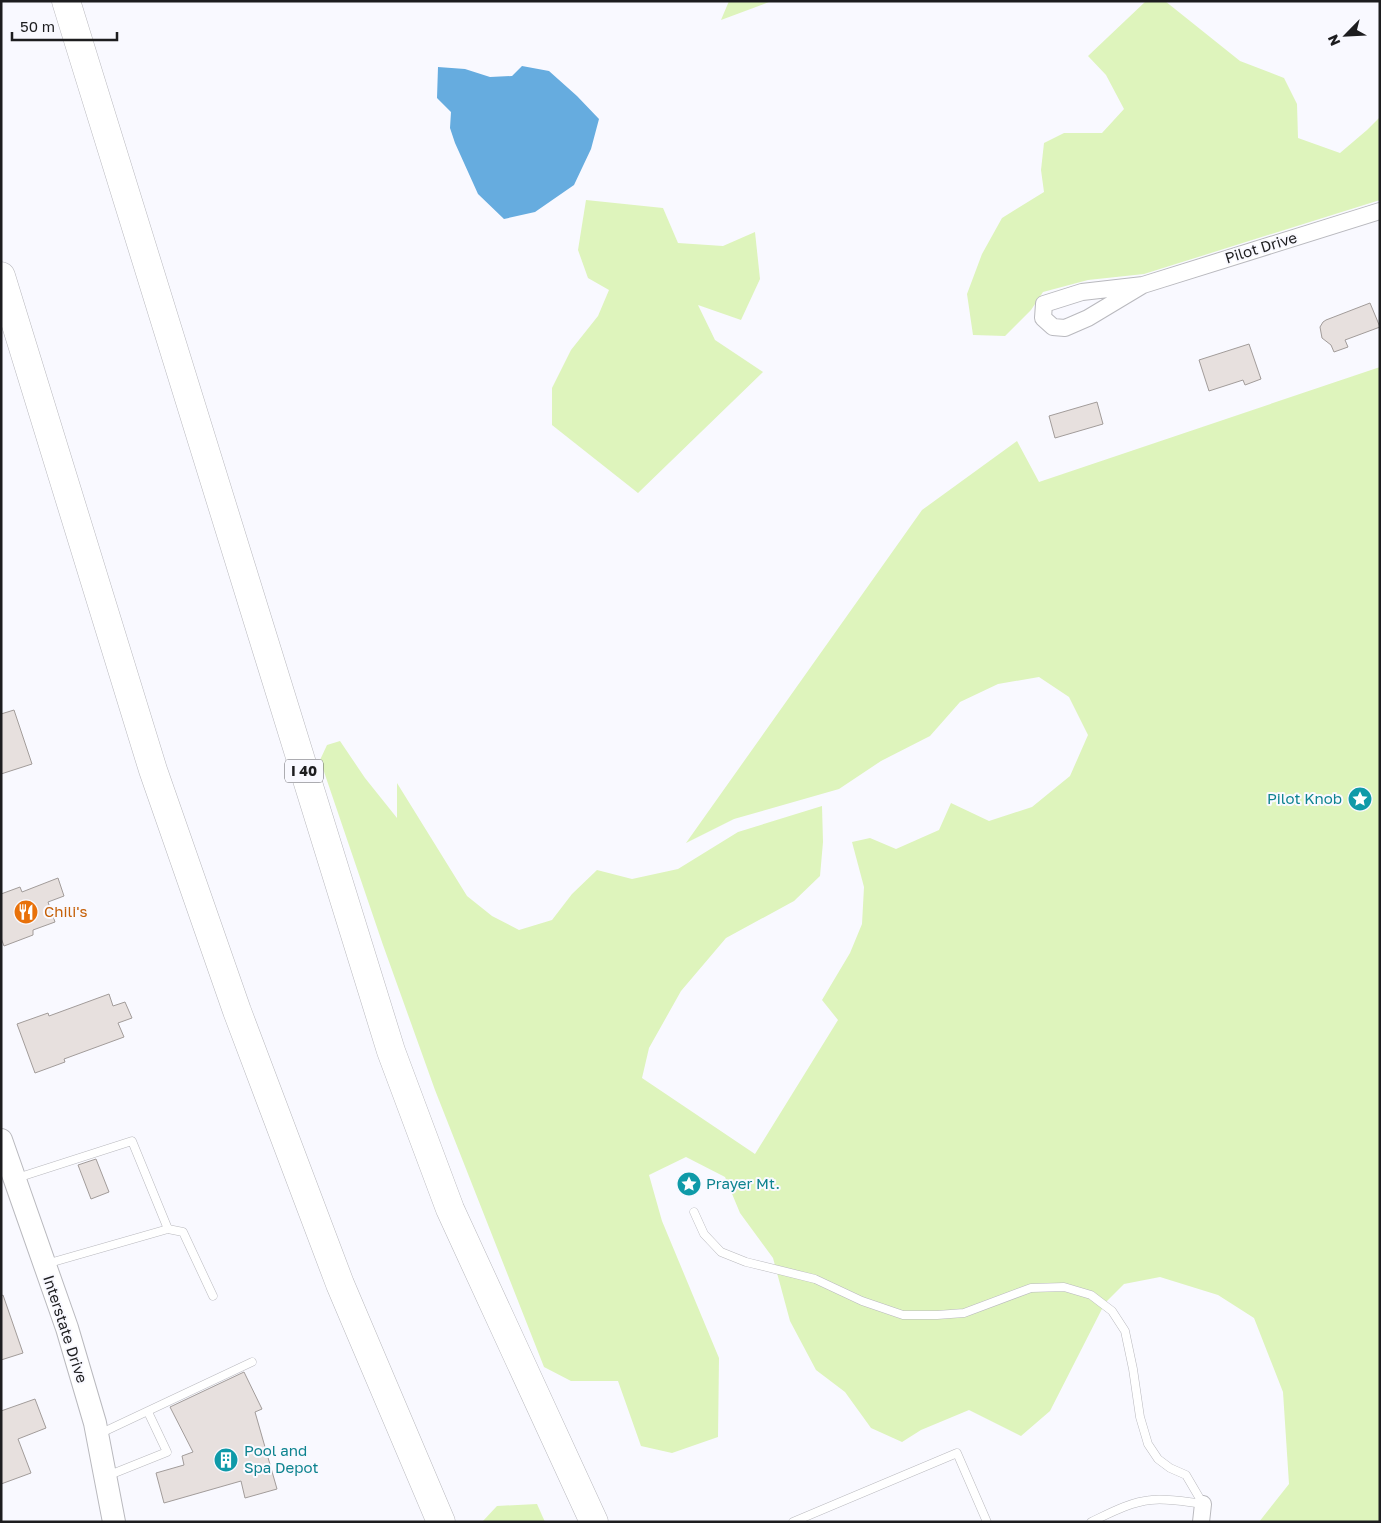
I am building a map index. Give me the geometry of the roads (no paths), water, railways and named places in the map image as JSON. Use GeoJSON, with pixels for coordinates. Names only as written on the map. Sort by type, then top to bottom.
{"type":"FeatureCollection","features":[{"type":"Feature","properties":{"kind":"highway","name":"I 40"},"geometry":{"type":"LineString","coordinates":[[66,1],[391,1051],[450,1209],[594,1522]]}},
{"type":"Feature","properties":{"kind":"highway"},"geometry":{"type":"LineString","coordinates":[[1,276],[153,770],[237,1011],[340,1284],[441,1522]]}},
{"type":"Feature","properties":{"kind":"main road","name":"Interstate Drive"},"geometry":{"type":"LineString","coordinates":[[1,1140],[66,1328],[98,1434],[114,1522]]}},
{"type":"Feature","properties":{"kind":"street","name":"Pilot Drive"},"geometry":{"type":"LineString","coordinates":[[1143,286],[1088,318],[1065,328],[1053,327],[1043,318],[1044,304],[1082,292],[1143,286],[1380,211]]}},
{"type":"Feature","properties":{"kind":"street"},"geometry":{"type":"LineString","coordinates":[[1201,1522],[1203,1504]]}},
{"type":"Feature","properties":{"kind":"lane"},"geometry":{"type":"LineString","coordinates":[[15,1179],[132,1141],[168,1229]]}},
{"type":"Feature","properties":{"kind":"lane"},"geometry":{"type":"LineString","coordinates":[[694,1212],[704,1234],[721,1252],[746,1262],[815,1280],[862,1301],[903,1315],[937,1316],[964,1313],[1030,1288],[1064,1287],[1091,1295],[1112,1311],[1125,1331],[1140,1417],[1148,1444],[1158,1459],[1170,1468],[1186,1475],[1203,1504]]}},
{"type":"Feature","properties":{"kind":"lane"},"geometry":{"type":"LineString","coordinates":[[44,1264],[168,1229],[183,1232],[213,1296]]}},
{"type":"Feature","properties":{"kind":"lane"},"geometry":{"type":"LineString","coordinates":[[98,1434],[252,1362]]}},
{"type":"Feature","properties":{"kind":"lane"},"geometry":{"type":"LineString","coordinates":[[106,1477],[167,1452],[148,1412]]}},
{"type":"Feature","properties":{"kind":"lane"},"geometry":{"type":"LineString","coordinates":[[792,1522],[957,1453],[987,1522]]}},
{"type":"Feature","properties":{"kind":"lane"},"geometry":{"type":"LineString","coordinates":[[1091,1522],[1128,1506],[1150,1500],[1203,1504]]}},
{"type":"Feature","properties":{"kind":"water"},"geometry":{"type":"Polygon","coordinates":[[[522,66],[549,71],[599,119],[591,149],[574,185],[535,212],[504,219],[478,194],[455,143],[450,128],[451,112],[437,98],[438,67],[465,69],[490,77],[512,76],[522,66]]]}},
{"type":"Feature","properties":{"kind":"place","name":"Pilot Knob"},"geometry":{"type":"Point","coordinates":[1360,799]}},
{"type":"Feature","properties":{"kind":"place","name":"Chili's"},"geometry":{"type":"Point","coordinates":[26,912]}},
{"type":"Feature","properties":{"kind":"place","name":"Prayer Mt."},"geometry":{"type":"Point","coordinates":[689,1184]}},
{"type":"Feature","properties":{"kind":"place","name":"Pool and Spa Depot"},"geometry":{"type":"Point","coordinates":[226,1460]}}]}
